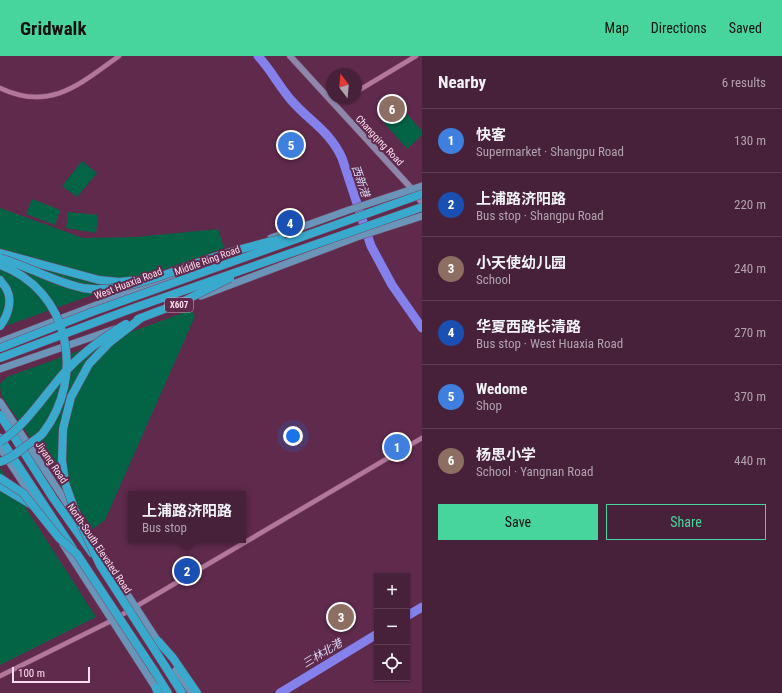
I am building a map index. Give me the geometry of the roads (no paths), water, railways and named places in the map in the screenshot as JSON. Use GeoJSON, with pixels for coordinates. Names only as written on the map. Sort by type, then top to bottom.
{"type":"FeatureCollection","features":[{"type":"Feature","properties":{"kind":"highway","name":"Middle Ring Road"},"geometry":{"type":"LineString","coordinates":[[0,348],[92,312],[422,194]]}},
{"type":"Feature","properties":{"kind":"highway","name":"Middle Ring Road"},"geometry":{"type":"LineString","coordinates":[[0,358],[131,309],[422,207]]}},
{"type":"Feature","properties":{"kind":"highway"},"geometry":{"type":"LineString","coordinates":[[0,258],[45,276],[82,288],[99,290],[120,288],[148,280],[216,256],[321,229]]}},
{"type":"Feature","properties":{"kind":"highway"},"geometry":{"type":"LineString","coordinates":[[0,253],[99,280],[119,282],[148,280]]}},
{"type":"Feature","properties":{"kind":"highway"},"geometry":{"type":"LineString","coordinates":[[0,265],[8,268],[29,281],[44,295],[55,312],[62,329],[67,350],[68,366],[66,382],[60,404],[42,434],[10,459],[0,462]]}},
{"type":"Feature","properties":{"kind":"highway"},"geometry":{"type":"LineString","coordinates":[[0,442],[22,424],[63,374],[84,352],[107,335],[130,322],[180,303],[250,267]]}},
{"type":"Feature","properties":{"kind":"highway"},"geometry":{"type":"LineString","coordinates":[[0,280],[8,291],[9,306],[4,321],[0,326]]}},
{"type":"Feature","properties":{"kind":"highway"},"geometry":{"type":"LineString","coordinates":[[100,565],[75,511],[66,483],[62,460],[63,429],[71,397],[89,364],[110,342],[141,318]]}},
{"type":"Feature","properties":{"kind":"highway","name":"North-South Elevated Road"},"geometry":{"type":"LineString","coordinates":[[0,415],[53,498],[100,565],[182,693]]}},
{"type":"Feature","properties":{"kind":"highway"},"geometry":{"type":"LineString","coordinates":[[0,438],[168,693]]}},
{"type":"Feature","properties":{"kind":"highway"},"geometry":{"type":"LineString","coordinates":[[0,478],[23,494],[59,538],[77,554]]}},
{"type":"Feature","properties":{"kind":"highway"},"geometry":{"type":"LineString","coordinates":[[0,486],[33,507]]}},
{"type":"Feature","properties":{"kind":"highway"},"geometry":{"type":"LineString","coordinates":[[158,641],[187,676],[197,693]]}},
{"type":"Feature","properties":{"kind":"main road","name":"Changqing Road"},"geometry":{"type":"LineString","coordinates":[[290,56],[326,95]]}},
{"type":"Feature","properties":{"kind":"main road","name":"Changqing Road"},"geometry":{"type":"LineString","coordinates":[[335,104],[412,189],[422,203]]}},
{"type":"Feature","properties":{"kind":"main road","name":"West Huaxia Road"},"geometry":{"type":"LineString","coordinates":[[0,342],[286,232],[422,186]]}},
{"type":"Feature","properties":{"kind":"main road","name":"X607"},"geometry":{"type":"LineString","coordinates":[[0,369],[148,317],[357,237],[422,216]]}},
{"type":"Feature","properties":{"kind":"main road","name":"Jiyang Road"},"geometry":{"type":"LineString","coordinates":[[0,402],[192,693]]}},
{"type":"Feature","properties":{"kind":"main road"},"geometry":{"type":"LineString","coordinates":[[0,448],[158,691]]}},
{"type":"Feature","properties":{"kind":"street"},"geometry":{"type":"LineString","coordinates":[[0,88],[8,92],[27,96],[49,96],[65,91],[80,83],[119,56]]}},
{"type":"Feature","properties":{"kind":"street"},"geometry":{"type":"LineString","coordinates":[[362,88],[416,56]]}},
{"type":"Feature","properties":{"kind":"street"},"geometry":{"type":"LineString","coordinates":[[246,542],[422,438]]}},
{"type":"Feature","properties":{"kind":"street"},"geometry":{"type":"LineString","coordinates":[[0,676],[113,620],[244,543]]}},
{"type":"Feature","properties":{"kind":"waterway","name":"西新港"},"geometry":{"type":"LineString","coordinates":[[258,56],[291,100],[325,133],[337,148],[342,158],[371,246],[392,285],[422,328]]}},
{"type":"Feature","properties":{"kind":"waterway","name":"三林北港"},"geometry":{"type":"LineString","coordinates":[[410,614],[422,607]]}},
{"type":"Feature","properties":{"kind":"waterway","name":"三林北港"},"geometry":{"type":"LineString","coordinates":[[280,693],[374,636]]}},
{"type":"Feature","properties":{"kind":"place","name":"杨思小学"},"geometry":{"type":"Point","coordinates":[392,109]}},
{"type":"Feature","properties":{"kind":"place","name":"Wedome"},"geometry":{"type":"Point","coordinates":[291,145]}},
{"type":"Feature","properties":{"kind":"place","name":"华夏西路长清路"},"geometry":{"type":"Point","coordinates":[290,223]}},
{"type":"Feature","properties":{"kind":"place","name":"快客"},"geometry":{"type":"Point","coordinates":[397,447]}},
{"type":"Feature","properties":{"kind":"place","name":"上浦路济阳路"},"geometry":{"type":"Point","coordinates":[187,571]}},
{"type":"Feature","properties":{"kind":"place","name":"小天使幼儿园"},"geometry":{"type":"Point","coordinates":[341,617]}}]}
